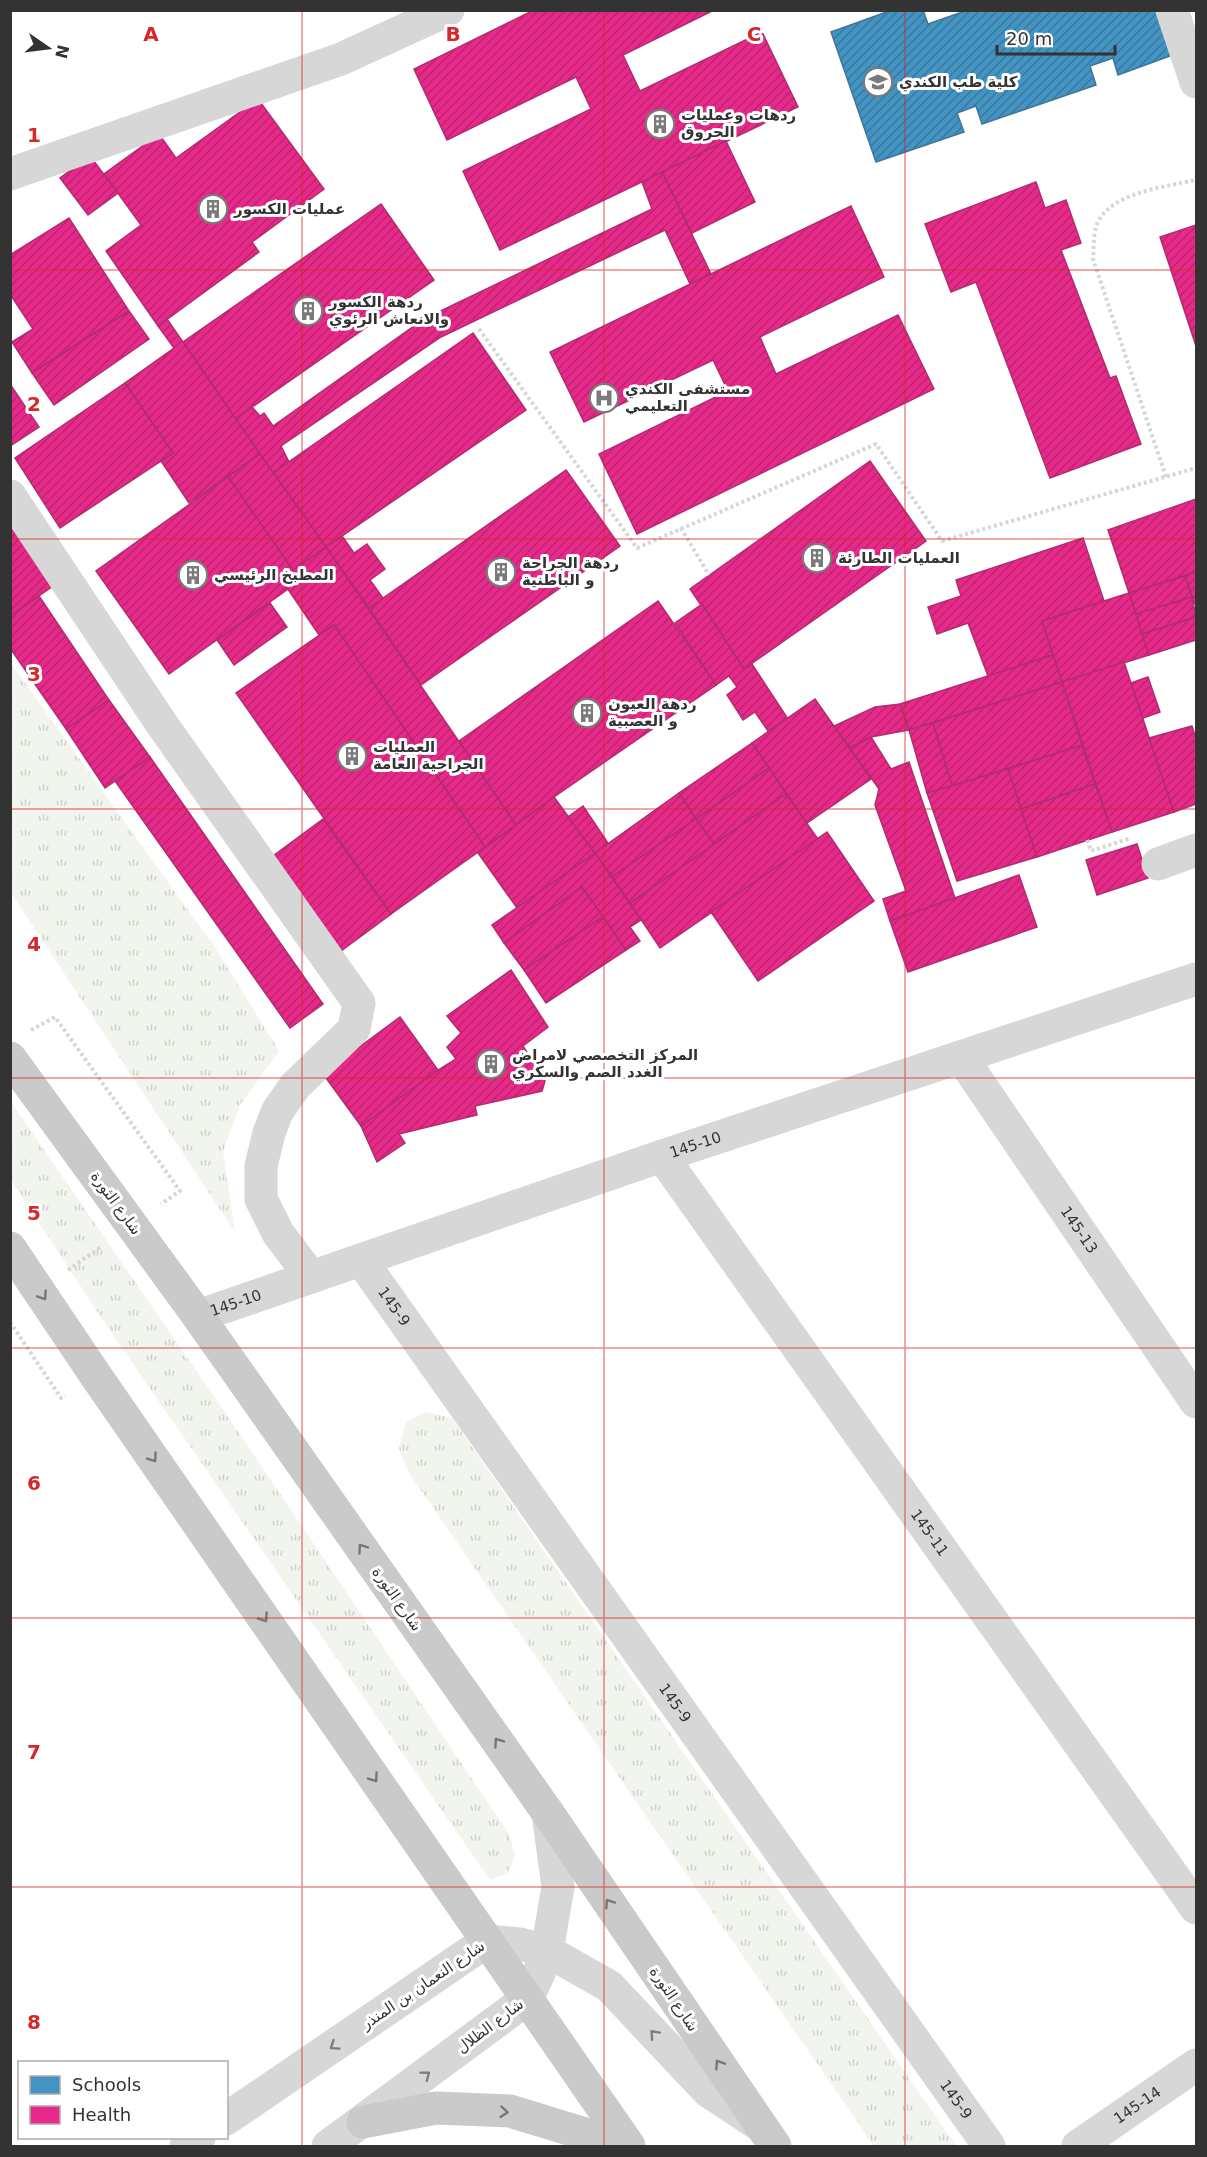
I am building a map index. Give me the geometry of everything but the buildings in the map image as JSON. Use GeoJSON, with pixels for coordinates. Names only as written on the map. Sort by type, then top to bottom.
{"type":"FeatureCollection","features":[{"type":"Feature","properties":{"kind":"main road","name":"شارع الثورة"},"geometry":{"type":"LineString","coordinates":[[10,1058],[198,1316],[548,1813],[768,2137]]}},
{"type":"Feature","properties":{"kind":"main road"},"geometry":{"type":"LineString","coordinates":[[10,1248],[629,2146]]}},
{"type":"Feature","properties":{"kind":"main road"},"geometry":{"type":"LineString","coordinates":[[363,2122],[436,2108],[510,2111],[582,2133],[604,2146]]}},
{"type":"Feature","properties":{"kind":"street"},"geometry":{"type":"LineString","coordinates":[[10,174],[340,59],[448,10]]}},
{"type":"Feature","properties":{"kind":"street"},"geometry":{"type":"LineString","coordinates":[[1172,10],[1197,82]]}},
{"type":"Feature","properties":{"kind":"street"},"geometry":{"type":"LineString","coordinates":[[10,496],[161,723],[359,1003],[354,1029],[295,1086],[277,1112],[261,1166],[261,1199],[278,1233],[311,1277]]}},
{"type":"Feature","properties":{"kind":"street"},"geometry":{"type":"LineString","coordinates":[[1158,864],[1197,850]]}},
{"type":"Feature","properties":{"kind":"street","name":"145-10"},"geometry":{"type":"LineString","coordinates":[[198,1316],[662,1156],[1197,980]]}},
{"type":"Feature","properties":{"kind":"street","name":"145-13"},"geometry":{"type":"LineString","coordinates":[[962,1058],[1197,1402]]}},
{"type":"Feature","properties":{"kind":"street","name":"145-11"},"geometry":{"type":"LineString","coordinates":[[662,1156],[1197,1908]]}},
{"type":"Feature","properties":{"kind":"street","name":"145-9"},"geometry":{"type":"LineString","coordinates":[[360,1260],[989,2146]]}},
{"type":"Feature","properties":{"kind":"street","name":"شارع الظلال"},"geometry":{"type":"LineString","coordinates":[[328,2146],[527,1999],[547,1951],[558,1887],[548,1813]]}},
{"type":"Feature","properties":{"kind":"street","name":"شارع النعمان بن المنذر"},"geometry":{"type":"LineString","coordinates":[[228,2118],[487,1941],[520,1944],[547,1951],[609,1986],[708,2091],[768,2137]]}},
{"type":"Feature","properties":{"kind":"street","name":"145-14"},"geometry":{"type":"LineString","coordinates":[[1078,2146],[1197,2065]]}},
{"type":"Feature","properties":{"kind":"path"},"geometry":{"type":"LineString","coordinates":[[1166,477],[1093,259],[1097,223],[1110,205],[1139,193],[1197,178]]}},
{"type":"Feature","properties":{"kind":"path"},"geometry":{"type":"LineString","coordinates":[[479,329],[637,548],[876,444],[942,542],[1197,468]]}},
{"type":"Feature","properties":{"kind":"path"},"geometry":{"type":"LineString","coordinates":[[681,528],[709,575]]}},
{"type":"Feature","properties":{"kind":"path"},"geometry":{"type":"LineString","coordinates":[[55,1017],[180,1191],[152,1210]]}},
{"type":"Feature","properties":{"kind":"path"},"geometry":{"type":"LineString","coordinates":[[67,1270],[105,1244]]}},
{"type":"Feature","properties":{"kind":"path"},"geometry":{"type":"LineString","coordinates":[[10,1322],[61,1398]]}},
{"type":"Feature","properties":{"kind":"green space"},"geometry":{"type":"Polygon","coordinates":[[[10,662],[216,949],[279,1051],[240,1105],[223,1151],[235,1232],[11,893],[10,662]]]}},
{"type":"Feature","properties":{"kind":"green space"},"geometry":{"type":"Polygon","coordinates":[[[11,1102],[233,1424],[509,1834],[515,1855],[508,1873],[490,1880],[102,1319],[11,1180],[11,1102]]]}},
{"type":"Feature","properties":{"kind":"green space"},"geometry":{"type":"Polygon","coordinates":[[[425,1412],[452,1418],[956,2146],[874,2146],[409,1473],[399,1449],[406,1422],[425,1412]]]}},
{"type":"Feature","properties":{"kind":"place","name":"كلية طب الكندي"},"geometry":{"type":"Point","coordinates":[878,82]}},
{"type":"Feature","properties":{"kind":"place","name":"ردهات وعمليات الحروق"},"geometry":{"type":"Point","coordinates":[660,124]}},
{"type":"Feature","properties":{"kind":"place","name":"عمليات الكسور"},"geometry":{"type":"Point","coordinates":[213,209]}},
{"type":"Feature","properties":{"kind":"place","name":"ردهة الكسور والانعاش الرئوي"},"geometry":{"type":"Point","coordinates":[308,311]}},
{"type":"Feature","properties":{"kind":"place","name":"مستشفى الكندي التعليمي"},"geometry":{"type":"Point","coordinates":[604,398]}},
{"type":"Feature","properties":{"kind":"place","name":"العمليات الطارئة"},"geometry":{"type":"Point","coordinates":[817,558]}},
{"type":"Feature","properties":{"kind":"place","name":"ردهة الجراحة و الباطنية"},"geometry":{"type":"Point","coordinates":[501,572]}},
{"type":"Feature","properties":{"kind":"place","name":"المطبخ الرئيسي"},"geometry":{"type":"Point","coordinates":[193,575]}},
{"type":"Feature","properties":{"kind":"place","name":"ردهة العيون و العصبية"},"geometry":{"type":"Point","coordinates":[587,713]}},
{"type":"Feature","properties":{"kind":"place","name":"العمليات الجراحية العامة"},"geometry":{"type":"Point","coordinates":[352,756]}},
{"type":"Feature","properties":{"kind":"place","name":"المركز التخصصي لامراض الغدد الصم والسكري"},"geometry":{"type":"Point","coordinates":[491,1064]}}]}
